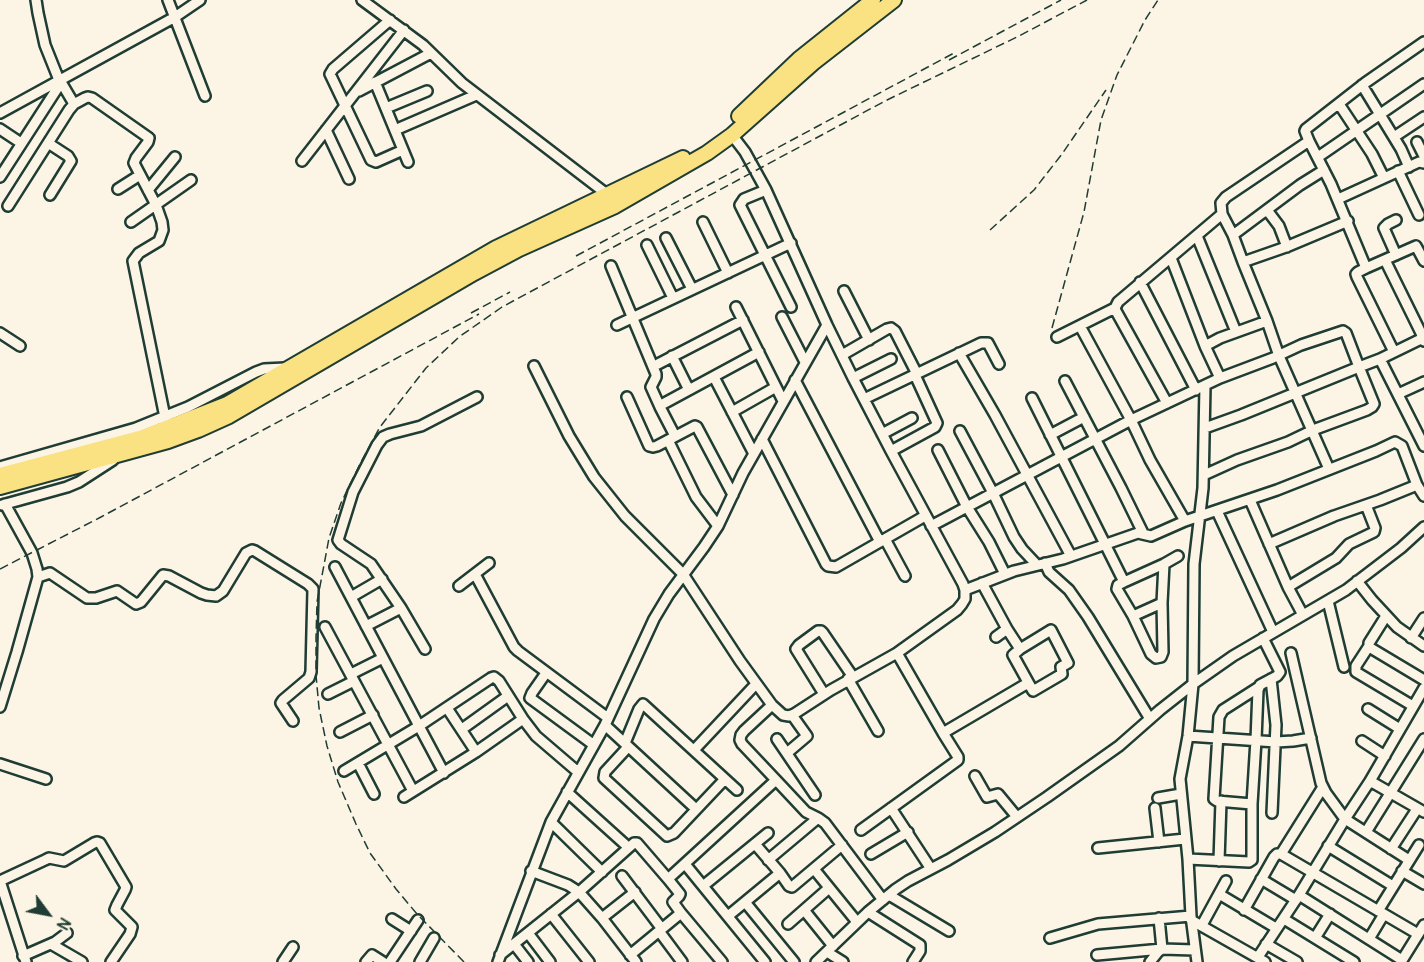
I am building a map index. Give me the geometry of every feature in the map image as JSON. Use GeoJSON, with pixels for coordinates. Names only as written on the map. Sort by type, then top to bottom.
{"type":"FeatureCollection","features":[{"type":"Feature","properties":{"kind":"highway"},"geometry":{"type":"LineString","coordinates":[[0,475],[143,436],[166,422],[227,404],[496,248],[612,201],[683,159],[718,135],[799,59],[873,0]]}},
{"type":"Feature","properties":{"kind":"highway"},"geometry":{"type":"LineString","coordinates":[[0,487],[123,454],[198,430],[229,416],[510,254],[707,153],[732,135],[813,63],[894,0]]}},
{"type":"Feature","properties":{"kind":"street"},"geometry":{"type":"LineString","coordinates":[[36,0],[45,45],[74,104]]}},
{"type":"Feature","properties":{"kind":"street"},"geometry":{"type":"LineString","coordinates":[[168,0],[205,96]]}},
{"type":"Feature","properties":{"kind":"street"},"geometry":{"type":"LineString","coordinates":[[0,113],[175,17],[200,0]]}},
{"type":"Feature","properties":{"kind":"street"},"geometry":{"type":"LineString","coordinates":[[362,0],[404,30],[476,95],[612,201]]}},
{"type":"Feature","properties":{"kind":"street"},"geometry":{"type":"LineString","coordinates":[[390,20],[330,74],[372,162],[403,150]]}},
{"type":"Feature","properties":{"kind":"street"},"geometry":{"type":"LineString","coordinates":[[302,161],[404,30]]}},
{"type":"Feature","properties":{"kind":"street"},"geometry":{"type":"LineString","coordinates":[[1366,268],[1348,221],[1305,131],[1362,85],[1424,42]]}},
{"type":"Feature","properties":{"kind":"street"},"geometry":{"type":"LineString","coordinates":[[354,93],[431,53]]}},
{"type":"Feature","properties":{"kind":"street"},"geometry":{"type":"LineString","coordinates":[[0,177],[61,80]]}},
{"type":"Feature","properties":{"kind":"street"},"geometry":{"type":"LineString","coordinates":[[375,82],[408,162]]}},
{"type":"Feature","properties":{"kind":"street"},"geometry":{"type":"LineString","coordinates":[[1318,156],[1424,84]]}},
{"type":"Feature","properties":{"kind":"street"},"geometry":{"type":"LineString","coordinates":[[1362,85],[1401,148],[1409,167]]}},
{"type":"Feature","properties":{"kind":"street"},"geometry":{"type":"LineString","coordinates":[[386,108],[427,91]]}},
{"type":"Feature","properties":{"kind":"street"},"geometry":{"type":"LineString","coordinates":[[395,130],[476,95]]}},
{"type":"Feature","properties":{"kind":"street"},"geometry":{"type":"LineString","coordinates":[[0,467],[136,428],[166,422],[133,261],[139,253],[161,239],[163,230],[156,204],[134,160],[149,140],[148,136],[90,97],[85,98],[74,104],[8,206]]}},
{"type":"Feature","properties":{"kind":"street"},"geometry":{"type":"LineString","coordinates":[[1339,104],[1357,130],[1384,178]]}},
{"type":"Feature","properties":{"kind":"street"},"geometry":{"type":"LineString","coordinates":[[1394,137],[1424,117]]}},
{"type":"Feature","properties":{"kind":"street"},"geometry":{"type":"LineString","coordinates":[[0,129],[21,143]]}},
{"type":"Feature","properties":{"kind":"street"},"geometry":{"type":"LineString","coordinates":[[326,130],[349,179]]}},
{"type":"Feature","properties":{"kind":"street"},"geometry":{"type":"LineString","coordinates":[[534,366],[584,464],[626,516],[683,574],[756,684],[783,715],[792,715],[851,678],[897,653],[957,610],[965,599],[965,590],[853,378],[766,190],[745,152],[732,135]]}},
{"type":"Feature","properties":{"kind":"street"},"geometry":{"type":"LineString","coordinates":[[1309,141],[1226,197],[1221,203],[1222,214],[1233,235],[1279,356],[1329,469]]}},
{"type":"Feature","properties":{"kind":"street"},"geometry":{"type":"LineString","coordinates":[[1417,142],[1424,156]]}},
{"type":"Feature","properties":{"kind":"street"},"geometry":{"type":"LineString","coordinates":[[48,143],[68,156],[71,161],[50,195]]}},
{"type":"Feature","properties":{"kind":"street"},"geometry":{"type":"LineString","coordinates":[[148,190],[175,157]]}},
{"type":"Feature","properties":{"kind":"street"},"geometry":{"type":"LineString","coordinates":[[1338,199],[1419,162],[1424,163]]}},
{"type":"Feature","properties":{"kind":"street"},"geometry":{"type":"LineString","coordinates":[[1233,235],[1299,185],[1324,170]]}},
{"type":"Feature","properties":{"kind":"street"},"geometry":{"type":"LineString","coordinates":[[1398,171],[1419,215]]}},
{"type":"Feature","properties":{"kind":"street"},"geometry":{"type":"LineString","coordinates":[[118,189],[140,175]]}},
{"type":"Feature","properties":{"kind":"street"},"geometry":{"type":"LineString","coordinates":[[130,222],[191,180]]}},
{"type":"Feature","properties":{"kind":"street"},"geometry":{"type":"LineString","coordinates":[[766,190],[744,200],[740,205],[791,307]]}},
{"type":"Feature","properties":{"kind":"street"},"geometry":{"type":"LineString","coordinates":[[1268,210],[1279,226],[1287,247]]}},
{"type":"Feature","properties":{"kind":"street"},"geometry":{"type":"LineString","coordinates":[[1057,337],[1115,308],[1118,302],[1140,282],[1222,214]]}},
{"type":"Feature","properties":{"kind":"street"},"geometry":{"type":"LineString","coordinates":[[1396,220],[1384,228],[1396,255]]}},
{"type":"Feature","properties":{"kind":"street"},"geometry":{"type":"LineString","coordinates":[[1243,262],[1287,247],[1348,221]]}},
{"type":"Feature","properties":{"kind":"street"},"geometry":{"type":"LineString","coordinates":[[703,222],[728,273]]}},
{"type":"Feature","properties":{"kind":"street"},"geometry":{"type":"LineString","coordinates":[[1197,236],[1236,332]]}},
{"type":"Feature","properties":{"kind":"street"},"geometry":{"type":"LineString","coordinates":[[666,238],[692,290]]}},
{"type":"Feature","properties":{"kind":"street"},"geometry":{"type":"LineString","coordinates":[[616,325],[791,243]]}},
{"type":"Feature","properties":{"kind":"street"},"geometry":{"type":"LineString","coordinates":[[647,244],[673,298]]}},
{"type":"Feature","properties":{"kind":"street"},"geometry":{"type":"LineString","coordinates":[[1394,352],[1356,274],[1420,244],[1424,261]]}},
{"type":"Feature","properties":{"kind":"street"},"geometry":{"type":"LineString","coordinates":[[1171,258],[1220,378]]}},
{"type":"Feature","properties":{"kind":"street"},"geometry":{"type":"LineString","coordinates":[[1205,428],[1380,359],[1419,340],[1424,341],[1384,260]]}},
{"type":"Feature","properties":{"kind":"street"},"geometry":{"type":"LineString","coordinates":[[611,266],[656,374],[651,387],[671,438],[696,497],[718,526]]}},
{"type":"Feature","properties":{"kind":"street"},"geometry":{"type":"LineString","coordinates":[[1140,282],[1201,388],[1205,428],[1204,475],[1194,564],[1193,684],[1188,736],[1181,771],[1191,918],[1197,962]]}},
{"type":"Feature","properties":{"kind":"street"},"geometry":{"type":"LineString","coordinates":[[844,291],[869,340]]}},
{"type":"Feature","properties":{"kind":"street"},"geometry":{"type":"LineString","coordinates":[[736,307],[783,400]]}},
{"type":"Feature","properties":{"kind":"street"},"geometry":{"type":"LineString","coordinates":[[1115,308],[1167,403]]}},
{"type":"Feature","properties":{"kind":"street"},"geometry":{"type":"LineString","coordinates":[[782,317],[805,362]]}},
{"type":"Feature","properties":{"kind":"street"},"geometry":{"type":"LineString","coordinates":[[658,364],[743,320]]}},
{"type":"Feature","properties":{"kind":"street"},"geometry":{"type":"LineString","coordinates":[[1205,346],[1267,321]]}},
{"type":"Feature","properties":{"kind":"street"},"geometry":{"type":"LineString","coordinates":[[499,958],[551,822],[594,745],[654,619],[669,594],[718,526],[783,400],[827,325]]}},
{"type":"Feature","properties":{"kind":"street"},"geometry":{"type":"LineString","coordinates":[[1080,326],[1150,460],[1185,521]]}},
{"type":"Feature","properties":{"kind":"street"},"geometry":{"type":"LineString","coordinates":[[842,354],[889,328],[894,330],[938,423],[935,427],[891,451]]}},
{"type":"Feature","properties":{"kind":"street"},"geometry":{"type":"LineString","coordinates":[[931,526],[1131,420],[1220,378],[1279,356],[1301,345],[1343,331],[1346,333],[1374,406],[1204,475]]}},
{"type":"Feature","properties":{"kind":"street"},"geometry":{"type":"LineString","coordinates":[[0,333],[20,346]]}},
{"type":"Feature","properties":{"kind":"street"},"geometry":{"type":"LineString","coordinates":[[864,399],[981,342],[989,345],[999,364]]}},
{"type":"Feature","properties":{"kind":"street"},"geometry":{"type":"LineString","coordinates":[[660,407],[759,352]]}},
{"type":"Feature","properties":{"kind":"street"},"geometry":{"type":"LineString","coordinates":[[959,353],[1071,556]]}},
{"type":"Feature","properties":{"kind":"street"},"geometry":{"type":"LineString","coordinates":[[672,356],[689,390]]}},
{"type":"Feature","properties":{"kind":"street"},"geometry":{"type":"LineString","coordinates":[[853,378],[891,359]]}},
{"type":"Feature","properties":{"kind":"street"},"geometry":{"type":"LineString","coordinates":[[1380,359],[1424,446]]}},
{"type":"Feature","properties":{"kind":"street"},"geometry":{"type":"LineString","coordinates":[[714,377],[754,454]]}},
{"type":"Feature","properties":{"kind":"street"},"geometry":{"type":"LineString","coordinates":[[795,380],[882,541],[905,576]]}},
{"type":"Feature","properties":{"kind":"street"},"geometry":{"type":"LineString","coordinates":[[1065,381],[1143,533]]}},
{"type":"Feature","properties":{"kind":"street"},"geometry":{"type":"LineString","coordinates":[[1398,394],[1424,382]]}},
{"type":"Feature","properties":{"kind":"street"},"geometry":{"type":"LineString","coordinates":[[732,412],[776,387]]}},
{"type":"Feature","properties":{"kind":"street"},"geometry":{"type":"LineString","coordinates":[[424,649],[401,608],[371,564],[338,540],[358,480],[383,437],[421,426],[477,397]]}},
{"type":"Feature","properties":{"kind":"street"},"geometry":{"type":"LineString","coordinates":[[627,397],[649,446],[653,447],[697,427],[734,495]]}},
{"type":"Feature","properties":{"kind":"street"},"geometry":{"type":"LineString","coordinates":[[1032,398],[1124,582]]}},
{"type":"Feature","properties":{"kind":"street"},"geometry":{"type":"LineString","coordinates":[[1050,435],[1084,417]]}},
{"type":"Feature","properties":{"kind":"street"},"geometry":{"type":"LineString","coordinates":[[882,434],[912,418]]}},
{"type":"Feature","properties":{"kind":"street"},"geometry":{"type":"LineString","coordinates":[[960,431],[1020,546],[1069,590],[1150,719]]}},
{"type":"Feature","properties":{"kind":"street"},"geometry":{"type":"LineString","coordinates":[[762,439],[826,564],[832,568],[925,516]]}},
{"type":"Feature","properties":{"kind":"street"},"geometry":{"type":"LineString","coordinates":[[965,590],[1005,574],[1071,556],[1138,533],[1151,536],[1185,521],[1250,500],[1397,442],[1402,446],[1417,485],[1424,496]]}},
{"type":"Feature","properties":{"kind":"street"},"geometry":{"type":"LineString","coordinates":[[938,450],[1005,574]]}},
{"type":"Feature","properties":{"kind":"street"},"geometry":{"type":"LineString","coordinates":[[0,706],[38,577],[32,553],[3,505],[80,482],[123,454]]}},
{"type":"Feature","properties":{"kind":"street"},"geometry":{"type":"LineString","coordinates":[[1269,544],[1334,516],[1417,485]]}},
{"type":"Feature","properties":{"kind":"street"},"geometry":{"type":"LineString","coordinates":[[1250,500],[1288,587],[1303,615]]}},
{"type":"Feature","properties":{"kind":"street"},"geometry":{"type":"LineString","coordinates":[[1288,587],[1336,558],[1349,544],[1374,532],[1375,528],[1366,505]]}},
{"type":"Feature","properties":{"kind":"street"},"geometry":{"type":"LineString","coordinates":[[1217,511],[1273,632]]}},
{"type":"Feature","properties":{"kind":"street"},"geometry":{"type":"LineString","coordinates":[[816,962],[868,912],[908,880],[948,860],[1017,817],[1119,746],[1193,684],[1225,661],[1328,601],[1401,548],[1424,527]]}},
{"type":"Feature","properties":{"kind":"street"},"geometry":{"type":"LineString","coordinates":[[38,577],[50,573],[87,598],[96,598],[117,591],[136,604],[141,602],[163,575],[207,596],[216,596],[223,591],[246,553],[255,551],[313,589],[311,672],[309,678],[281,703],[293,721]]}},
{"type":"Feature","properties":{"kind":"street"},"geometry":{"type":"LineString","coordinates":[[1164,564],[1163,652],[1159,658],[1151,654],[1117,589],[1118,585],[1178,556]]}},
{"type":"Feature","properties":{"kind":"street"},"geometry":{"type":"LineString","coordinates":[[459,586],[489,563]]}},
{"type":"Feature","properties":{"kind":"street"},"geometry":{"type":"LineString","coordinates":[[335,567],[444,772]]}},
{"type":"Feature","properties":{"kind":"street"},"geometry":{"type":"LineString","coordinates":[[475,574],[514,647],[606,721],[627,745],[696,809]]}},
{"type":"Feature","properties":{"kind":"street"},"geometry":{"type":"LineString","coordinates":[[351,597],[382,579]]}},
{"type":"Feature","properties":{"kind":"street"},"geometry":{"type":"LineString","coordinates":[[1357,581],[1397,627],[1424,646]]}},
{"type":"Feature","properties":{"kind":"street"},"geometry":{"type":"LineString","coordinates":[[982,583],[1020,649]]}},
{"type":"Feature","properties":{"kind":"street"},"geometry":{"type":"LineString","coordinates":[[1328,601],[1344,667]]}},
{"type":"Feature","properties":{"kind":"street"},"geometry":{"type":"LineString","coordinates":[[1133,616],[1162,603]]}},
{"type":"Feature","properties":{"kind":"street"},"geometry":{"type":"LineString","coordinates":[[366,626],[401,608]]}},
{"type":"Feature","properties":{"kind":"street"},"geometry":{"type":"LineString","coordinates":[[1386,616],[1356,666],[1356,672],[1413,706]]}},
{"type":"Feature","properties":{"kind":"street"},"geometry":{"type":"LineString","coordinates":[[1411,638],[1424,618]]}},
{"type":"Feature","properties":{"kind":"street"},"geometry":{"type":"LineString","coordinates":[[325,627],[413,791]]}},
{"type":"Feature","properties":{"kind":"street"},"geometry":{"type":"LineString","coordinates":[[996,637],[1007,628]]}},
{"type":"Feature","properties":{"kind":"street"},"geometry":{"type":"LineString","coordinates":[[1051,630],[1068,663],[1061,667],[1062,675],[1033,691],[1013,655],[1020,649],[1051,630]]}},
{"type":"Feature","properties":{"kind":"street"},"geometry":{"type":"LineString","coordinates":[[824,694],[796,649],[820,631],[851,678],[878,731]]}},
{"type":"Feature","properties":{"kind":"street"},"geometry":{"type":"LineString","coordinates":[[1252,804],[1215,800],[1219,717],[1221,712],[1280,674],[1263,638]]}},
{"type":"Feature","properties":{"kind":"street"},"geometry":{"type":"LineString","coordinates":[[1369,645],[1424,680]]}},
{"type":"Feature","properties":{"kind":"street"},"geometry":{"type":"LineString","coordinates":[[861,830],[958,760],[897,653]]}},
{"type":"Feature","properties":{"kind":"street"},"geometry":{"type":"LineString","coordinates":[[1291,653],[1323,787],[1328,797],[1345,819],[1409,860]]}},
{"type":"Feature","properties":{"kind":"street"},"geometry":{"type":"LineString","coordinates":[[328,694],[383,658]]}},
{"type":"Feature","properties":{"kind":"street"},"geometry":{"type":"LineString","coordinates":[[1280,670],[1294,664]]}},
{"type":"Feature","properties":{"kind":"street"},"geometry":{"type":"LineString","coordinates":[[546,673],[530,698],[594,745]]}},
{"type":"Feature","properties":{"kind":"street"},"geometry":{"type":"LineString","coordinates":[[344,771],[494,677],[542,742],[578,772]]}},
{"type":"Feature","properties":{"kind":"street"},"geometry":{"type":"LineString","coordinates":[[1271,679],[1276,720],[1272,813]]}},
{"type":"Feature","properties":{"kind":"street"},"geometry":{"type":"LineString","coordinates":[[943,734],[1028,683]]}},
{"type":"Feature","properties":{"kind":"street"},"geometry":{"type":"LineString","coordinates":[[694,750],[756,684]]}},
{"type":"Feature","properties":{"kind":"street"},"geometry":{"type":"LineString","coordinates":[[1188,859],[1249,862],[1252,860],[1252,804],[1259,687]]}},
{"type":"Feature","properties":{"kind":"street"},"geometry":{"type":"LineString","coordinates":[[1050,938],[1098,924],[1159,918],[1191,918],[1261,960],[1266,944],[1370,781],[1424,688]]}},
{"type":"Feature","properties":{"kind":"street"},"geometry":{"type":"LineString","coordinates":[[462,729],[508,696]]}},
{"type":"Feature","properties":{"kind":"street"},"geometry":{"type":"LineString","coordinates":[[725,779],[670,836],[667,836],[603,775],[627,745],[639,709],[643,704],[694,750],[737,790]]}},
{"type":"Feature","properties":{"kind":"street"},"geometry":{"type":"LineString","coordinates":[[772,705],[744,731],[740,740],[742,744],[806,812],[825,823],[886,898],[949,931]]}},
{"type":"Feature","properties":{"kind":"street"},"geometry":{"type":"LineString","coordinates":[[447,708],[476,752]]}},
{"type":"Feature","properties":{"kind":"street"},"geometry":{"type":"LineString","coordinates":[[1368,709],[1400,729]]}},
{"type":"Feature","properties":{"kind":"street"},"geometry":{"type":"LineString","coordinates":[[787,753],[807,736],[792,715]]}},
{"type":"Feature","properties":{"kind":"street"},"geometry":{"type":"LineString","coordinates":[[340,732],[373,716]]}},
{"type":"Feature","properties":{"kind":"street"},"geometry":{"type":"LineString","coordinates":[[404,797],[476,752],[523,719]]}},
{"type":"Feature","properties":{"kind":"street"},"geometry":{"type":"LineString","coordinates":[[1188,736],[1276,742],[1311,738]]}},
{"type":"Feature","properties":{"kind":"street"},"geometry":{"type":"LineString","coordinates":[[777,739],[815,795]]}},
{"type":"Feature","properties":{"kind":"street"},"geometry":{"type":"LineString","coordinates":[[1366,832],[1424,739]]}},
{"type":"Feature","properties":{"kind":"street"},"geometry":{"type":"LineString","coordinates":[[1362,741],[1385,756]]}},
{"type":"Feature","properties":{"kind":"street"},"geometry":{"type":"LineString","coordinates":[[358,763],[374,794]]}},
{"type":"Feature","properties":{"kind":"street"},"geometry":{"type":"LineString","coordinates":[[0,764],[46,779]]}},
{"type":"Feature","properties":{"kind":"street"},"geometry":{"type":"LineString","coordinates":[[975,776],[987,797],[998,794],[1017,817]]}},
{"type":"Feature","properties":{"kind":"street"},"geometry":{"type":"LineString","coordinates":[[668,879],[776,780]]}},
{"type":"Feature","properties":{"kind":"street"},"geometry":{"type":"LineString","coordinates":[[1370,781],[1421,810],[1401,833],[1391,849]]}},
{"type":"Feature","properties":{"kind":"street"},"geometry":{"type":"LineString","coordinates":[[1244,910],[1274,857],[1281,854],[1323,787]]}},
{"type":"Feature","properties":{"kind":"street"},"geometry":{"type":"LineString","coordinates":[[567,792],[628,848]]}},
{"type":"Feature","properties":{"kind":"street"},"geometry":{"type":"LineString","coordinates":[[1158,798],[1181,794]]}},
{"type":"Feature","properties":{"kind":"street"},"geometry":{"type":"LineString","coordinates":[[1219,861],[1221,801]]}},
{"type":"Feature","properties":{"kind":"street"},"geometry":{"type":"LineString","coordinates":[[891,808],[932,868]]}},
{"type":"Feature","properties":{"kind":"street"},"geometry":{"type":"LineString","coordinates":[[1155,808],[1159,842]]}},
{"type":"Feature","properties":{"kind":"street"},"geometry":{"type":"LineString","coordinates":[[768,860],[818,818]]}},
{"type":"Feature","properties":{"kind":"street"},"geometry":{"type":"LineString","coordinates":[[551,822],[602,872]]}},
{"type":"Feature","properties":{"kind":"street"},"geometry":{"type":"LineString","coordinates":[[871,854],[908,832]]}},
{"type":"Feature","properties":{"kind":"street"},"geometry":{"type":"LineString","coordinates":[[703,886],[768,833]]}},
{"type":"Feature","properties":{"kind":"street"},"geometry":{"type":"LineString","coordinates":[[1369,939],[1393,886],[1409,860],[1421,847],[1401,833]]}},
{"type":"Feature","properties":{"kind":"street"},"geometry":{"type":"LineString","coordinates":[[1098,848],[1185,839]]}},
{"type":"Feature","properties":{"kind":"street"},"geometry":{"type":"LineString","coordinates":[[67,933],[24,959],[0,881],[50,858],[64,861],[94,843],[100,843],[126,887],[115,910],[132,927],[130,934],[111,962]]}},
{"type":"Feature","properties":{"kind":"street"},"geometry":{"type":"LineString","coordinates":[[499,958],[628,848],[637,843],[680,894],[673,902],[722,962]]}},
{"type":"Feature","properties":{"kind":"street"},"geometry":{"type":"LineString","coordinates":[[755,843],[792,887],[842,845]]}},
{"type":"Feature","properties":{"kind":"street"},"geometry":{"type":"LineString","coordinates":[[1328,846],[1393,886]]}},
{"type":"Feature","properties":{"kind":"street"},"geometry":{"type":"LineString","coordinates":[[1281,854],[1418,934]]}},
{"type":"Feature","properties":{"kind":"street"},"geometry":{"type":"LineString","coordinates":[[685,864],[765,962]]}},
{"type":"Feature","properties":{"kind":"street"},"geometry":{"type":"LineString","coordinates":[[814,869],[857,922]]}},
{"type":"Feature","properties":{"kind":"street"},"geometry":{"type":"LineString","coordinates":[[531,871],[568,885],[579,892],[633,959],[660,930],[681,913]]}},
{"type":"Feature","properties":{"kind":"street"},"geometry":{"type":"LineString","coordinates":[[1402,871],[1424,884]]}},
{"type":"Feature","properties":{"kind":"street"},"geometry":{"type":"LineString","coordinates":[[728,916],[780,873]]}},
{"type":"Feature","properties":{"kind":"street"},"geometry":{"type":"LineString","coordinates":[[622,876],[682,962]]}},
{"type":"Feature","properties":{"kind":"street"},"geometry":{"type":"LineString","coordinates":[[1261,879],[1330,914],[1402,961],[1424,925]]}},
{"type":"Feature","properties":{"kind":"street"},"geometry":{"type":"LineString","coordinates":[[1202,926],[1226,881]]}},
{"type":"Feature","properties":{"kind":"street"},"geometry":{"type":"LineString","coordinates":[[788,924],[829,888]]}},
{"type":"Feature","properties":{"kind":"street"},"geometry":{"type":"LineString","coordinates":[[602,918],[635,892]]}},
{"type":"Feature","properties":{"kind":"street"},"geometry":{"type":"LineString","coordinates":[[1219,894],[1276,928]]}},
{"type":"Feature","properties":{"kind":"street"},"geometry":{"type":"LineString","coordinates":[[745,903],[794,962]]}},
{"type":"Feature","properties":{"kind":"street"},"geometry":{"type":"LineString","coordinates":[[804,910],[830,949],[843,962]]}},
{"type":"Feature","properties":{"kind":"street"},"geometry":{"type":"LineString","coordinates":[[868,912],[920,945],[920,951],[913,962]]}},
{"type":"Feature","properties":{"kind":"street"},"geometry":{"type":"LineString","coordinates":[[551,914],[589,962]]}},
{"type":"Feature","properties":{"kind":"street"},"geometry":{"type":"LineString","coordinates":[[1315,938],[1330,914]]}},
{"type":"Feature","properties":{"kind":"street"},"geometry":{"type":"LineString","coordinates":[[1159,918],[1162,949]]}},
{"type":"Feature","properties":{"kind":"street"},"geometry":{"type":"LineString","coordinates":[[392,919],[411,931]]}},
{"type":"Feature","properties":{"kind":"street"},"geometry":{"type":"LineString","coordinates":[[1284,919],[1354,962]]}},
{"type":"Feature","properties":{"kind":"street"},"geometry":{"type":"LineString","coordinates":[[390,962],[418,920]]}},
{"type":"Feature","properties":{"kind":"street"},"geometry":{"type":"LineString","coordinates":[[528,933],[550,962]]}},
{"type":"Feature","properties":{"kind":"street"},"geometry":{"type":"LineString","coordinates":[[420,962],[434,938]]}},
{"type":"Feature","properties":{"kind":"street"},"geometry":{"type":"LineString","coordinates":[[51,944],[82,962]]}},
{"type":"Feature","properties":{"kind":"street"},"geometry":{"type":"LineString","coordinates":[[514,944],[528,962]]}},
{"type":"Feature","properties":{"kind":"street"},"geometry":{"type":"LineString","coordinates":[[1266,944],[1297,962]]}},
{"type":"Feature","properties":{"kind":"street"},"geometry":{"type":"LineString","coordinates":[[283,962],[293,947]]}},
{"type":"Feature","properties":{"kind":"street"},"geometry":{"type":"LineString","coordinates":[[1097,955],[1162,949],[1196,950]]}},
{"type":"Feature","properties":{"kind":"street"},"geometry":{"type":"LineString","coordinates":[[1150,962],[1162,949]]}},
{"type":"Feature","properties":{"kind":"street"},"geometry":{"type":"LineString","coordinates":[[366,962],[372,955],[383,962]]}},
{"type":"Feature","properties":{"kind":"railway"},"geometry":{"type":"LineString","coordinates":[[949,60],[1061,0]]}},
{"type":"Feature","properties":{"kind":"railway"},"geometry":{"type":"LineString","coordinates":[[464,962],[417,914],[370,853],[338,782],[319,708],[316,675],[317,602],[329,538],[341,503],[380,427],[426,368],[459,337],[502,307],[885,101],[1087,0]]}},
{"type":"Feature","properties":{"kind":"railway"},"geometry":{"type":"LineString","coordinates":[[1052,328],[1084,212],[1101,120],[1117,75],[1145,20],[1158,0]]}},
{"type":"Feature","properties":{"kind":"railway"},"geometry":{"type":"LineString","coordinates":[[576,256],[954,53]]}},
{"type":"Feature","properties":{"kind":"railway"},"geometry":{"type":"LineString","coordinates":[[990,230],[1034,190],[1106,90]]}},
{"type":"Feature","properties":{"kind":"railway"},"geometry":{"type":"LineString","coordinates":[[471,313],[510,292]]}},
{"type":"Feature","properties":{"kind":"railway"},"geometry":{"type":"LineString","coordinates":[[0,569],[479,314]]}}]}
